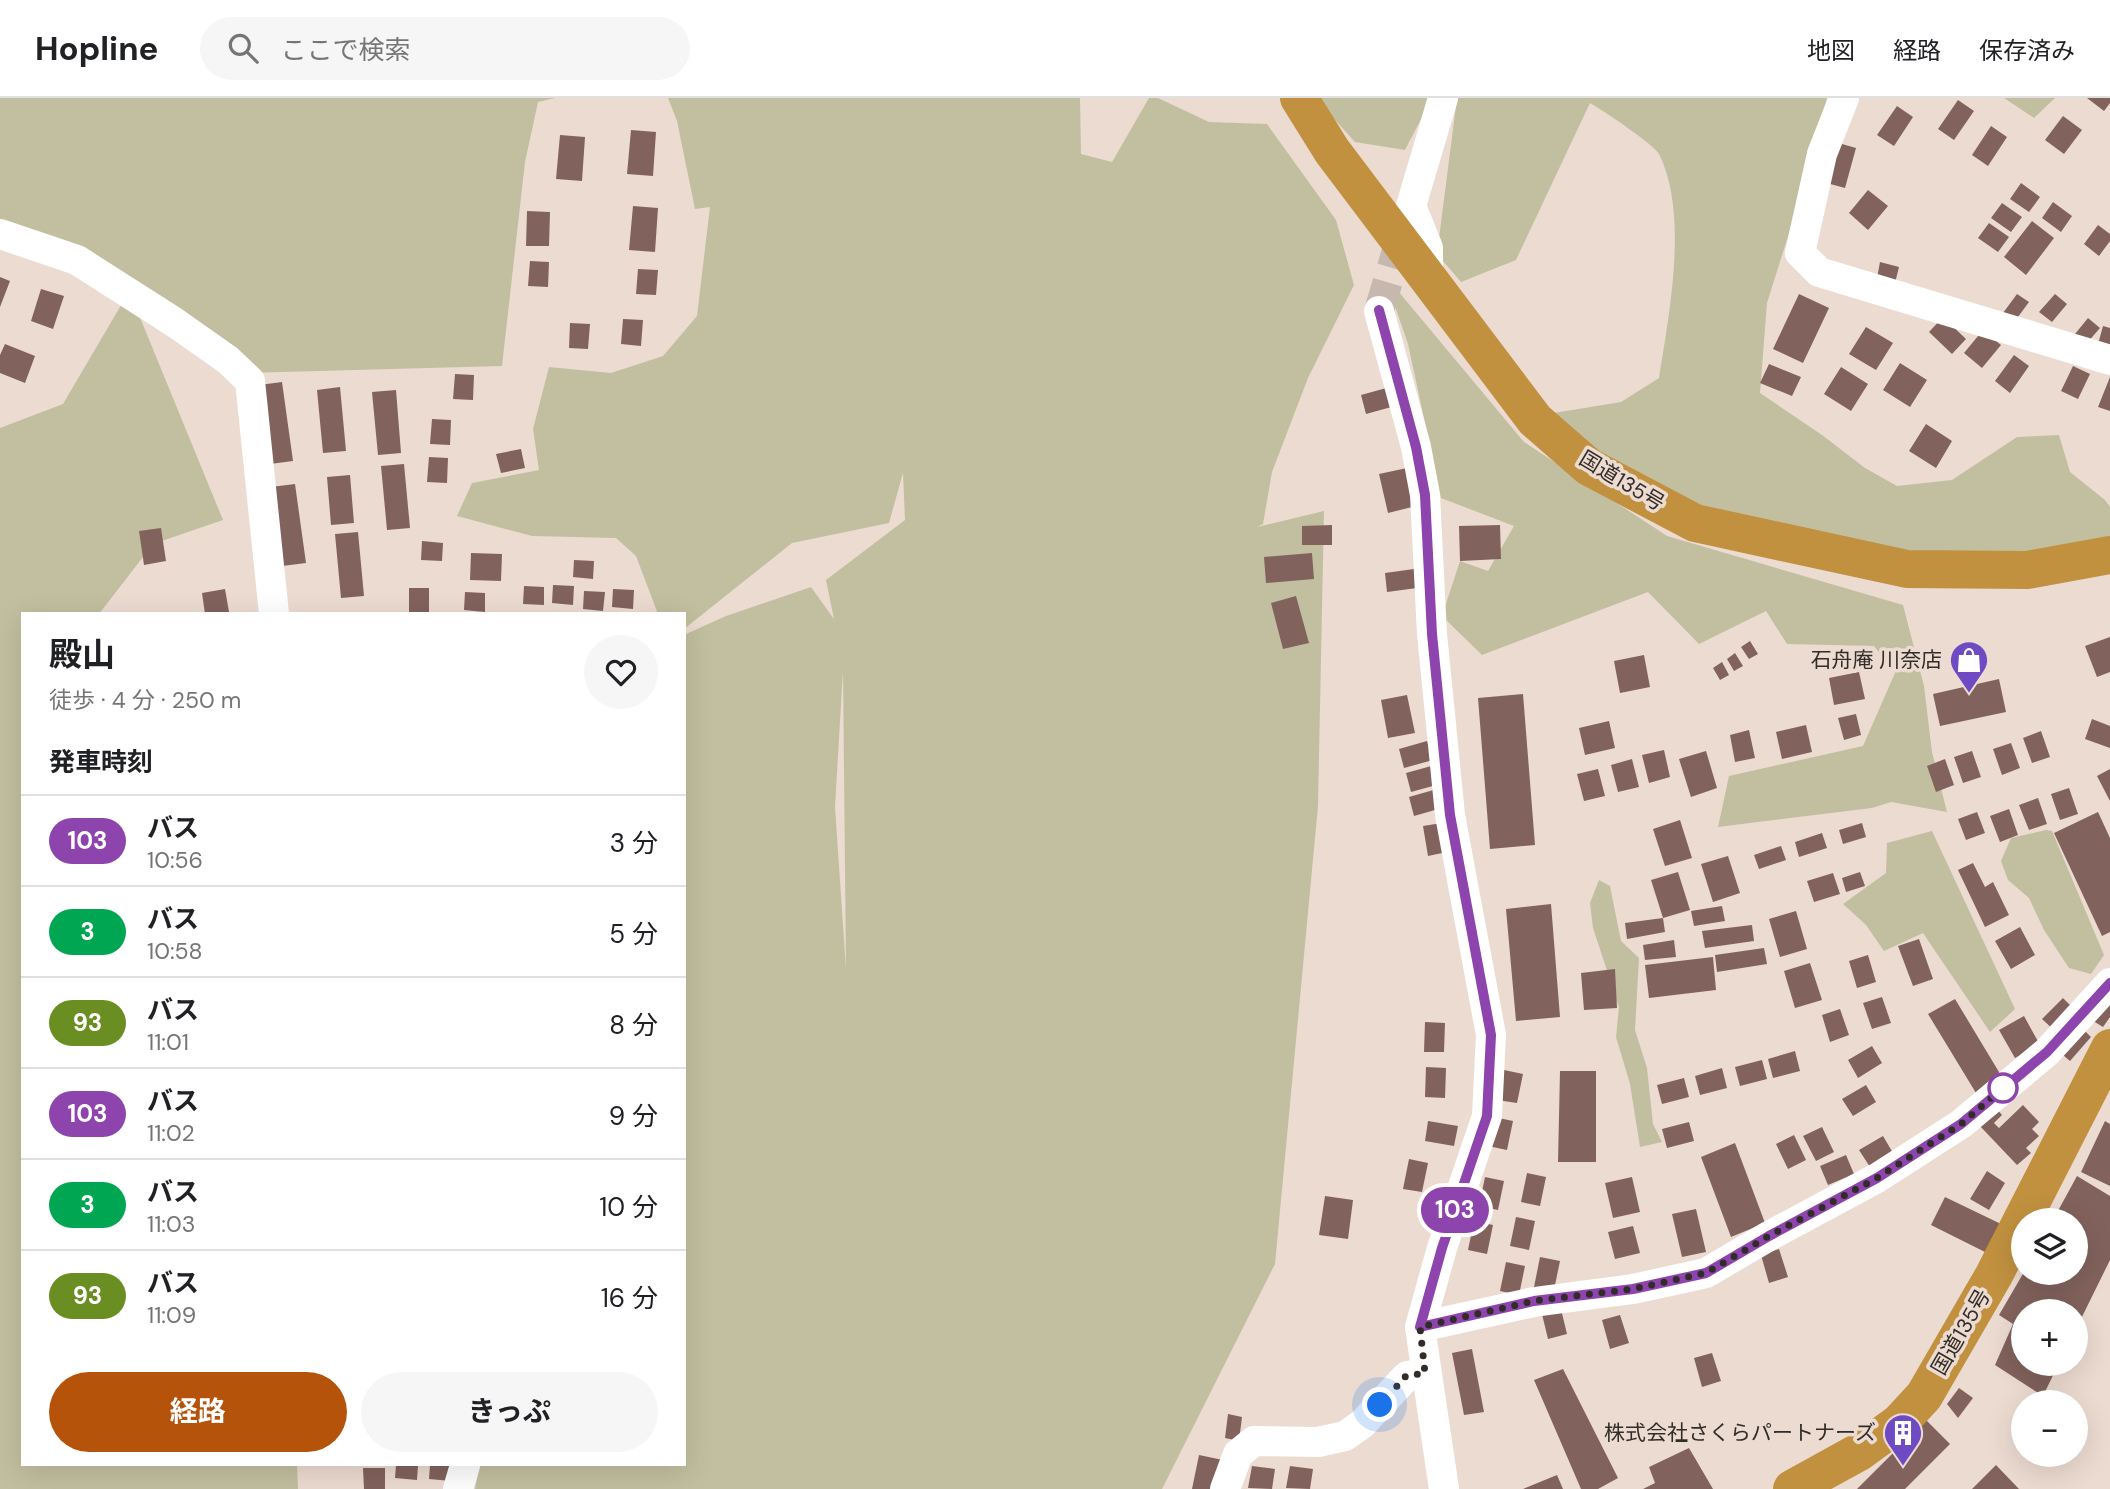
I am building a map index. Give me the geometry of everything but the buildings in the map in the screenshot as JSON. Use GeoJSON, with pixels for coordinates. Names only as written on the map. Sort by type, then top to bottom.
{"type":"FeatureCollection","features":[{"type":"Feature","properties":{"kind":"highway","name":"国道135号"},"geometry":{"type":"LineString","coordinates":[[1299,98],[1332,151],[1535,420],[1589,467],[1695,523],[1907,569],[2027,570],[2110,555]]}},
{"type":"Feature","properties":{"kind":"highway","name":"国道135号"},"geometry":{"type":"LineString","coordinates":[[1792,1489],[1859,1452],[1899,1423],[1924,1396],[1994,1275],[2110,1048]]}},
{"type":"Feature","properties":{"kind":"street"},"geometry":{"type":"LineString","coordinates":[[1428,278],[1428,248],[1411,206],[1443,98]]}},
{"type":"Feature","properties":{"kind":"street"},"geometry":{"type":"LineString","coordinates":[[1844,98],[1822,154],[1800,253],[1819,272],[2110,360]]}},
{"type":"Feature","properties":{"kind":"street"},"geometry":{"type":"LineString","coordinates":[[0,234],[77,260],[174,322],[228,360],[250,381],[274,612]]}},
{"type":"Feature","properties":{"kind":"street"},"geometry":{"type":"LineString","coordinates":[[1379,310],[1416,447],[1425,495],[1432,634],[1450,815],[1491,1035],[1487,1116],[1442,1248],[1420,1327],[1444,1489]]}},
{"type":"Feature","properties":{"kind":"street"},"geometry":{"type":"LineString","coordinates":[[1420,1327],[1534,1301],[1633,1289],[1706,1273],[1877,1178],[1961,1124],[2047,1052],[2110,983]]}},
{"type":"Feature","properties":{"kind":"street"},"geometry":{"type":"LineString","coordinates":[[1225,1489],[1238,1454],[1254,1441],[1318,1442],[1345,1436],[1363,1424],[1406,1376],[1425,1373]]}},
{"type":"Feature","properties":{"kind":"street"},"geometry":{"type":"LineString","coordinates":[[458,1489],[465,1466]]}},
{"type":"Feature","properties":{"kind":"shaded area"},"geometry":{"type":"Polygon","coordinates":[[[0,98],[555,98],[538,102],[525,162],[502,366],[241,373],[132,298],[223,520],[153,544],[101,612],[21,612],[21,1466],[297,1466],[298,1489],[0,1489],[0,428],[63,404],[127,295],[0,233],[0,98]]]}},
{"type":"Feature","properties":{"kind":"shaded area"},"geometry":{"type":"Polygon","coordinates":[[[668,98],[1080,98],[1081,154],[1112,162],[1149,98],[1158,98],[1209,122],[1267,124],[1336,220],[1354,285],[1308,378],[1272,472],[1263,524],[1257,527],[1324,511],[1318,806],[1275,1264],[1162,1489],[475,1489],[480,1466],[686,1466],[686,634],[726,616],[811,587],[834,619],[826,580],[905,520],[903,473],[889,523],[792,543],[686,627],[686,612],[657,612],[636,556],[616,538],[532,536],[457,516],[472,483],[539,470],[533,429],[549,367],[611,373],[663,356],[697,316],[710,207],[695,209],[677,121],[668,98]],[[843,671],[835,807],[846,969],[843,671]]]}},
{"type":"Feature","properties":{"kind":"shaded area"},"geometry":{"type":"Polygon","coordinates":[[[1315,98],[1432,98],[1405,150],[1355,142],[1315,98]]]}},
{"type":"Feature","properties":{"kind":"shaded area"},"geometry":{"type":"Polygon","coordinates":[[[1457,98],[1827,98],[1801,195],[1767,303],[1760,393],[1865,468],[1897,486],[1952,480],[2017,437],[2059,435],[2070,472],[2110,507],[2110,544],[2021,563],[1720,529],[1559,441],[1548,414],[1621,402],[1659,378],[1674,264],[1673,205],[1668,178],[1655,149],[1590,103],[1516,260],[1461,282],[1437,254],[1457,98]]]}},
{"type":"Feature","properties":{"kind":"shaded area"},"geometry":{"type":"Polygon","coordinates":[[[2004,98],[2055,98],[2034,118],[2004,98]]]}},
{"type":"Feature","properties":{"kind":"shaded area"},"geometry":{"type":"Polygon","coordinates":[[[1387,283],[1398,291],[1524,442],[1667,536],[1903,605],[1924,686],[1932,752],[1947,812],[1891,802],[1872,808],[1718,827],[1729,776],[1863,746],[1895,673],[1874,646],[1787,644],[1766,611],[1699,644],[1648,592],[1482,655],[1442,616],[1460,561],[1488,571],[1514,526],[1441,498],[1408,344],[1387,283]]]}},
{"type":"Feature","properties":{"kind":"shaded area"},"geometry":{"type":"Polygon","coordinates":[[[1932,831],[2015,1009],[1990,1032],[1923,933],[1884,951],[1866,925],[1843,904],[1886,873],[1887,843],[1932,831]]]}},
{"type":"Feature","properties":{"kind":"shaded area"},"geometry":{"type":"Polygon","coordinates":[[[2052,831],[2104,955],[2091,974],[2069,968],[2044,930],[2029,898],[2008,880],[2001,861],[2011,838],[2052,831]]]}},
{"type":"Feature","properties":{"kind":"shaded area"},"geometry":{"type":"Polygon","coordinates":[[[1599,880],[1610,886],[1621,941],[1639,958],[1635,1030],[1647,1068],[1653,1124],[1662,1142],[1640,1147],[1630,1084],[1616,1037],[1619,1007],[1593,928],[1590,903],[1599,880]]]}},
{"type":"Feature","properties":{"kind":"tunnel"},"geometry":{"type":"LineString","coordinates":[[1379,311],[1405,224]]}},
{"type":"Feature","properties":{"kind":"bus line","name":"103"},"geometry":{"type":"LineString","coordinates":[[1379,310],[1416,447],[1425,495],[1432,634],[1450,815],[1491,1035],[1487,1116],[1442,1248],[1420,1327],[1534,1301],[1633,1289],[1706,1273],[1877,1178],[1961,1124],[2047,1052],[2110,983]]}},
{"type":"Feature","properties":{"kind":"place","name":"石舟庵 川奈店"},"geometry":{"type":"Point","coordinates":[1969,694]}},
{"type":"Feature","properties":{"kind":"place","name":"株式会社さくらパートナーズ"},"geometry":{"type":"Point","coordinates":[1903,1467]}},
{"type":"Feature","properties":{"kind":"route"},"geometry":{"type":"LineString","coordinates":[[1380,1405],[1406,1376],[1425,1373],[1420,1327],[1534,1301],[1633,1289],[1706,1273],[1877,1178],[1961,1124],[2003,1088]]}}]}
